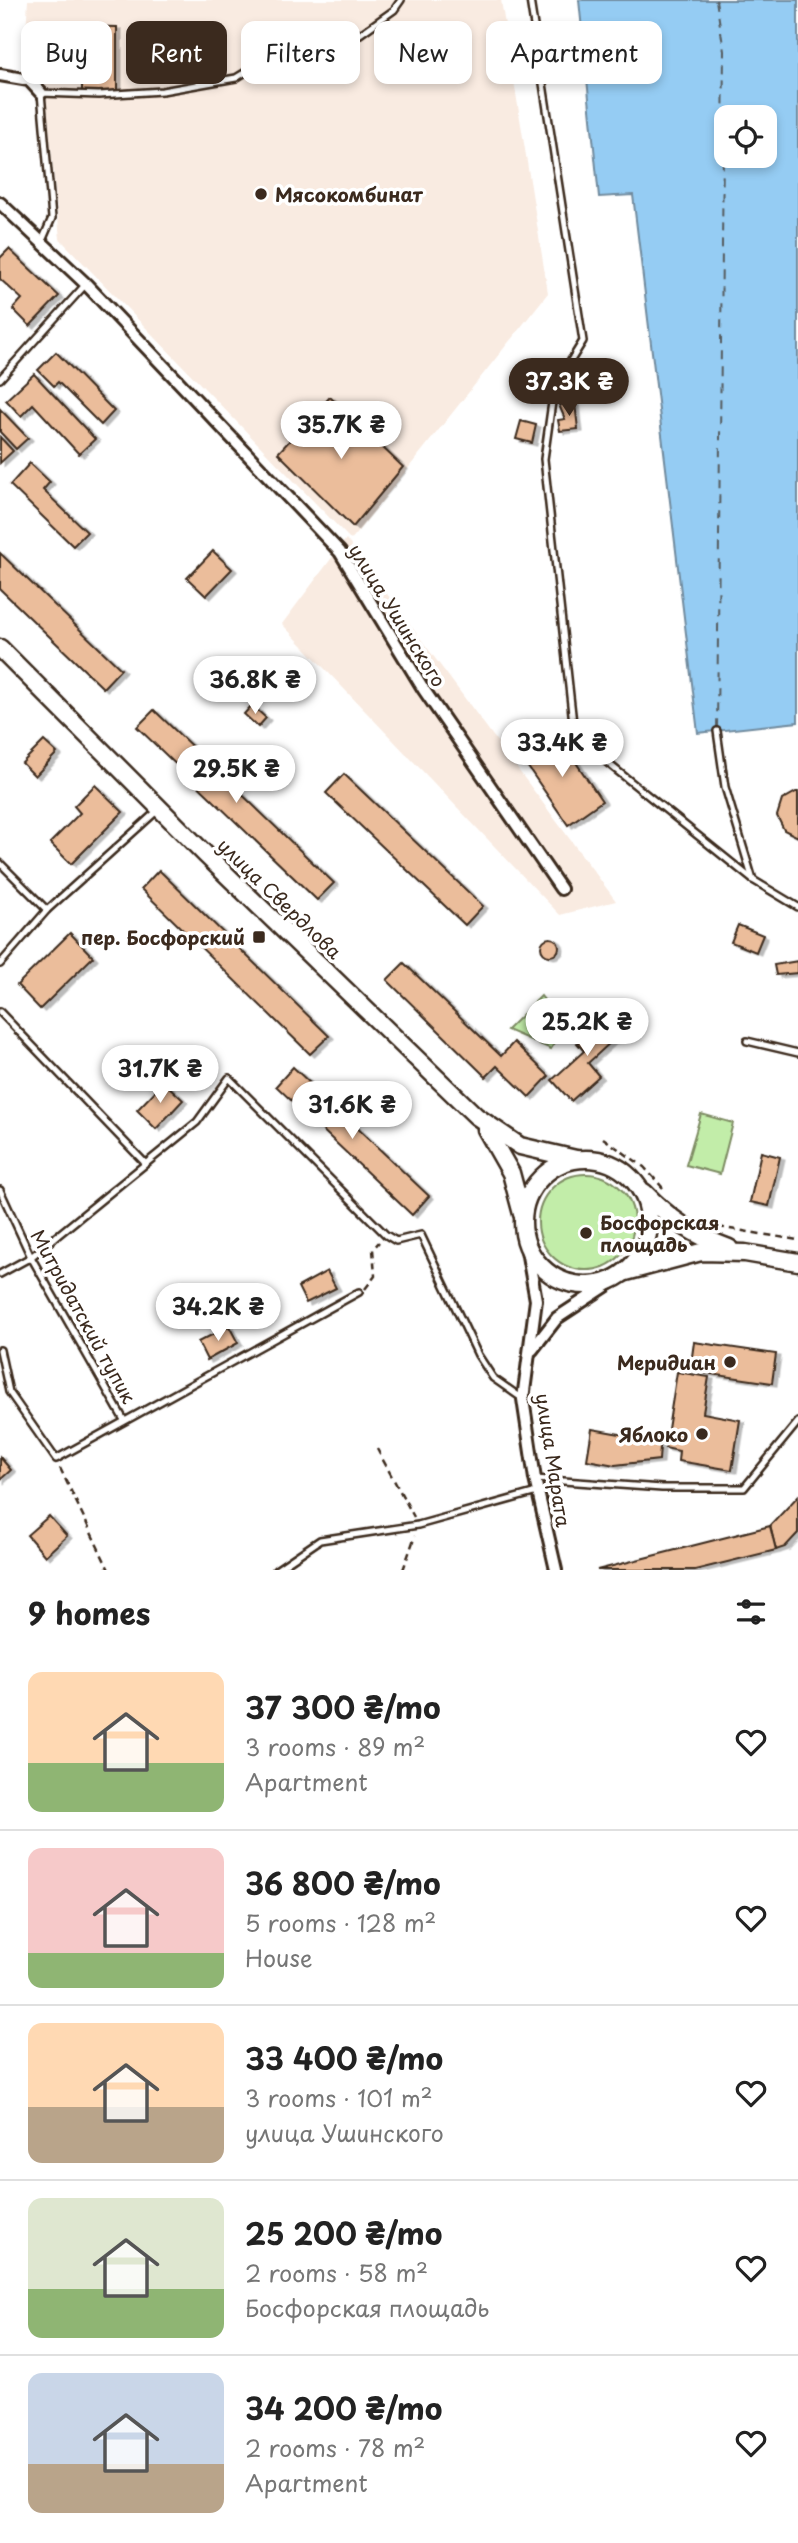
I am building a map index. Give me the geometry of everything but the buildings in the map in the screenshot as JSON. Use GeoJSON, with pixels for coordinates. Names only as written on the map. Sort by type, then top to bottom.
{"type":"FeatureCollection","features":[{"type":"Feature","properties":{"kind":"main road","name":"улица Свердлова"},"geometry":{"type":"LineString","coordinates":[[0,648],[160,809],[476,1116]]}},
{"type":"Feature","properties":{"kind":"main road"},"geometry":{"type":"LineString","coordinates":[[476,1116],[520,1146],[576,1159],[598,1160],[618,1167],[681,1227],[697,1236],[745,1253]]}},
{"type":"Feature","properties":{"kind":"main road"},"geometry":{"type":"LineString","coordinates":[[476,1116],[511,1173],[523,1218],[525,1239],[534,1258],[548,1272],[566,1282],[586,1286],[701,1252],[745,1253],[798,1262]]}},
{"type":"Feature","properties":{"kind":"main road"},"geometry":{"type":"LineString","coordinates":[[523,1218],[528,1197],[540,1179],[556,1166],[576,1159]]}},
{"type":"Feature","properties":{"kind":"main road"},"geometry":{"type":"LineString","coordinates":[[621,1275],[638,1258],[647,1240],[650,1220],[647,1203],[636,1183]]}},
{"type":"Feature","properties":{"kind":"street"},"geometry":{"type":"LineString","coordinates":[[0,75],[29,80],[41,93]]}},
{"type":"Feature","properties":{"kind":"street","name":"улица Ушинского"},"geometry":{"type":"LineString","coordinates":[[0,202],[86,284],[340,552],[424,690],[561,889]]}},
{"type":"Feature","properties":{"kind":"street","name":"улица Марата"},"geometry":{"type":"LineString","coordinates":[[525,1239],[536,1300],[523,1399],[535,1479],[556,1570]]}},
{"type":"Feature","properties":{"kind":"street"},"geometry":{"type":"LineString","coordinates":[[529,1356],[557,1318],[621,1275]]}},
{"type":"Feature","properties":{"kind":"lane"},"geometry":{"type":"LineString","coordinates":[[42,241],[52,218],[41,93],[99,95],[162,91],[236,78],[285,48],[356,37],[394,10],[401,0]]}},
{"type":"Feature","properties":{"kind":"lane"},"geometry":{"type":"LineString","coordinates":[[530,0],[583,341],[554,388],[544,459],[573,723],[589,748],[753,880],[798,907]]}},
{"type":"Feature","properties":{"kind":"lane"},"geometry":{"type":"LineString","coordinates":[[0,379],[86,284]]}},
{"type":"Feature","properties":{"kind":"lane"},"geometry":{"type":"LineString","coordinates":[[717,731],[725,787],[753,880]]}},
{"type":"Feature","properties":{"kind":"lane"},"geometry":{"type":"LineString","coordinates":[[0,964],[47,910],[160,809]]}},
{"type":"Feature","properties":{"kind":"lane"},"geometry":{"type":"LineString","coordinates":[[0,863],[47,910]]}},
{"type":"Feature","properties":{"kind":"lane"},"geometry":{"type":"LineString","coordinates":[[0,1012],[145,1163]]}},
{"type":"Feature","properties":{"kind":"lane"},"geometry":{"type":"LineString","coordinates":[[747,1041],[798,1053]]}},
{"type":"Feature","properties":{"kind":"lane"},"geometry":{"type":"LineString","coordinates":[[0,1274],[31,1256],[197,1122],[229,1079],[386,1235],[397,1241],[421,1235],[478,1355],[493,1378],[523,1399]]}},
{"type":"Feature","properties":{"kind":"lane","name":"Митридатский тупик"},"geometry":{"type":"LineString","coordinates":[[0,1190],[31,1256],[124,1420]]}},
{"type":"Feature","properties":{"kind":"lane"},"geometry":{"type":"LineString","coordinates":[[0,1350],[9,1392],[56,1459],[359,1292]]}},
{"type":"Feature","properties":{"kind":"lane"},"geometry":{"type":"LineString","coordinates":[[535,1479],[662,1488],[744,1488],[798,1422]]}},
{"type":"Feature","properties":{"kind":"lane"},"geometry":{"type":"LineString","coordinates":[[276,1570],[320,1539],[418,1525],[538,1491]]}},
{"type":"Feature","properties":{"kind":"path"},"geometry":{"type":"LineString","coordinates":[[603,1138],[644,1167],[670,1196]]}},
{"type":"Feature","properties":{"kind":"path"},"geometry":{"type":"LineString","coordinates":[[714,1226],[798,1240]]}},
{"type":"Feature","properties":{"kind":"path"},"geometry":{"type":"LineString","coordinates":[[359,1292],[370,1286],[375,1276],[373,1249],[386,1235]]}},
{"type":"Feature","properties":{"kind":"path"},"geometry":{"type":"LineString","coordinates":[[377,1449],[418,1525],[403,1570]]}},
{"type":"Feature","properties":{"kind":"path"},"geometry":{"type":"LineString","coordinates":[[56,1459],[109,1570]]}},
{"type":"Feature","properties":{"kind":"shaded area"},"geometry":{"type":"Polygon","coordinates":[[[28,0],[501,0],[504,21],[486,21],[486,84],[514,84],[548,293],[351,540],[60,239],[45,84],[112,84],[112,21],[27,21],[28,0]]]}},
{"type":"Feature","properties":{"kind":"shaded area"},"geometry":{"type":"Polygon","coordinates":[[[346,539],[616,901],[560,915],[282,624],[346,539]]]}},
{"type":"Feature","properties":{"kind":"green space"},"geometry":{"type":"Polygon","coordinates":[[[541,996],[565,1026],[551,1049],[507,1030],[541,996]]]}},
{"type":"Feature","properties":{"kind":"green space"},"geometry":{"type":"Polygon","coordinates":[[[701,1114],[733,1123],[720,1174],[686,1165],[701,1114]]]}},
{"type":"Feature","properties":{"kind":"green space"},"geometry":{"type":"Polygon","coordinates":[[[577,1174],[595,1174],[613,1182],[626,1195],[634,1213],[631,1241],[613,1262],[595,1270],[577,1270],[559,1262],[546,1249],[538,1231],[538,1213],[546,1195],[559,1182],[577,1174]]]}},
{"type":"Feature","properties":{"kind":"water"},"geometry":{"type":"Polygon","coordinates":[[[579,0],[798,0],[798,722],[698,733],[633,195],[599,197],[588,84],[662,84],[662,21],[581,21],[579,0]]]}},
{"type":"Feature","properties":{"kind":"ferry route"},"geometry":{"type":"LineString","coordinates":[[716,0],[724,51],[717,730]]}},
{"type":"Feature","properties":{"kind":"place","name":"Мясокомбинат"},"geometry":{"type":"Point","coordinates":[261,194]}},
{"type":"Feature","properties":{"kind":"place","name":"пер. Босфорский"},"geometry":{"type":"Point","coordinates":[259,937]}},
{"type":"Feature","properties":{"kind":"place","name":"Босфорская площадь"},"geometry":{"type":"Point","coordinates":[586,1233]}},
{"type":"Feature","properties":{"kind":"place","name":"Меридиан"},"geometry":{"type":"Point","coordinates":[730,1362]}},
{"type":"Feature","properties":{"kind":"place","name":"Яблоко"},"geometry":{"type":"Point","coordinates":[702,1434]}}]}
